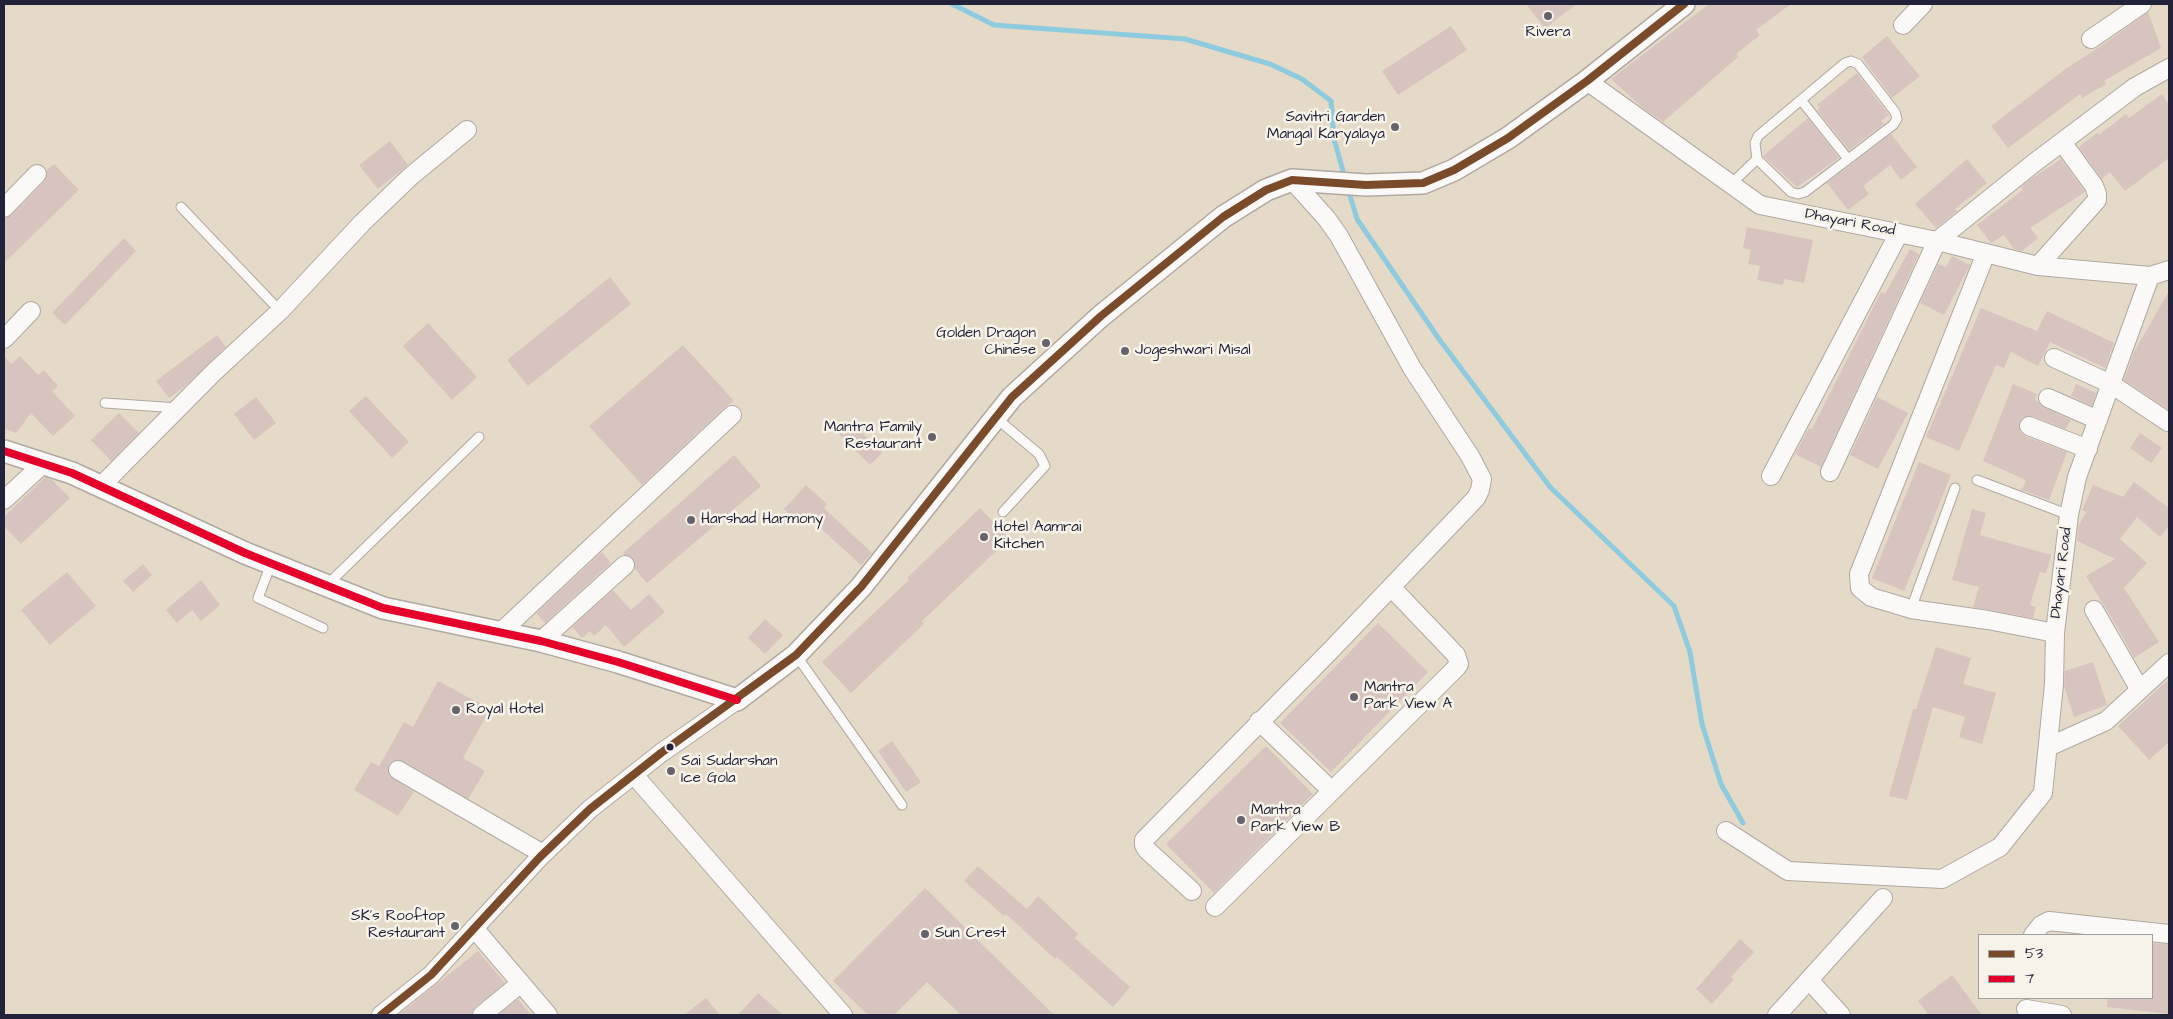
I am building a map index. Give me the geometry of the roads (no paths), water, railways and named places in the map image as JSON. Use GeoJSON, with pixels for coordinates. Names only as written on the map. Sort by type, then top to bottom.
{"type":"FeatureCollection","features":[{"type":"Feature","properties":{"kind":"street"},"geometry":{"type":"LineString","coordinates":[[380,1015],[430,975],[543,854],[590,809],[796,655],[861,587],[1012,397],[1101,316],[1223,216],[1266,190],[1302,180],[1366,185],[1423,183],[1454,170],[1508,138],[1587,81],[1684,4]]}},
{"type":"Feature","properties":{"kind":"street"},"geometry":{"type":"LineString","coordinates":[[1903,25],[1923,4]]}},
{"type":"Feature","properties":{"kind":"street"},"geometry":{"type":"LineString","coordinates":[[2091,39],[2142,4]]}},
{"type":"Feature","properties":{"kind":"street"},"geometry":{"type":"LineString","coordinates":[[1830,472],[1937,241],[2135,87],[2169,68]]}},
{"type":"Feature","properties":{"kind":"street","name":"Dhayari Road"},"geometry":{"type":"LineString","coordinates":[[1587,81],[1760,205],[1937,241],[2038,266],[2150,276],[2169,270]]}},
{"type":"Feature","properties":{"kind":"street"},"geometry":{"type":"LineString","coordinates":[[100,486],[178,408],[280,311],[362,223],[411,176],[467,130]]}},
{"type":"Feature","properties":{"kind":"street"},"geometry":{"type":"LineString","coordinates":[[2038,266],[2097,200],[2094,186],[2062,142]]}},
{"type":"Feature","properties":{"kind":"street"},"geometry":{"type":"LineString","coordinates":[[4,208],[37,174]]}},
{"type":"Feature","properties":{"kind":"street"},"geometry":{"type":"LineString","coordinates":[[1192,891],[1146,850],[1144,840],[1259,721],[1332,650],[1476,498],[1480,490],[1482,478],[1457,435],[1412,368],[1339,236],[1302,180]]}},
{"type":"Feature","properties":{"kind":"street"},"geometry":{"type":"LineString","coordinates":[[1771,476],[1899,233]]}},
{"type":"Feature","properties":{"kind":"street"},"geometry":{"type":"LineString","coordinates":[[1986,253],[1859,574],[1860,588],[1871,597],[1911,609],[1988,620],[2055,633]]}},
{"type":"Feature","properties":{"kind":"street","name":"Dhayari Road"},"geometry":{"type":"LineString","coordinates":[[1726,831],[1788,871],[1942,879],[2000,847],[2044,793],[2054,684],[2055,633],[2069,515],[2077,477],[2150,276]]}},
{"type":"Feature","properties":{"kind":"street"},"geometry":{"type":"LineString","coordinates":[[4,338],[30,311]]}},
{"type":"Feature","properties":{"kind":"street"},"geometry":{"type":"LineString","coordinates":[[2054,358],[2111,384],[2168,422]]}},
{"type":"Feature","properties":{"kind":"street"},"geometry":{"type":"LineString","coordinates":[[2048,398],[2098,420]]}},
{"type":"Feature","properties":{"kind":"street"},"geometry":{"type":"LineString","coordinates":[[502,631],[732,415]]}},
{"type":"Feature","properties":{"kind":"street"},"geometry":{"type":"LineString","coordinates":[[2029,426],[2088,448]]}},
{"type":"Feature","properties":{"kind":"street"},"geometry":{"type":"LineString","coordinates":[[4,452],[72,473],[245,553],[383,608],[502,631],[541,641],[618,662],[737,700]]}},
{"type":"Feature","properties":{"kind":"street"},"geometry":{"type":"LineString","coordinates":[[4,500],[43,464]]}},
{"type":"Feature","properties":{"kind":"street"},"geometry":{"type":"LineString","coordinates":[[541,641],[625,565]]}},
{"type":"Feature","properties":{"kind":"street"},"geometry":{"type":"LineString","coordinates":[[1215,907],[1459,664],[1456,655],[1391,587]]}},
{"type":"Feature","properties":{"kind":"street"},"geometry":{"type":"LineString","coordinates":[[2094,610],[2140,690]]}},
{"type":"Feature","properties":{"kind":"street"},"geometry":{"type":"LineString","coordinates":[[2048,747],[2106,721],[2169,663]]}},
{"type":"Feature","properties":{"kind":"street"},"geometry":{"type":"LineString","coordinates":[[1259,721],[1332,791]]}},
{"type":"Feature","properties":{"kind":"street"},"geometry":{"type":"LineString","coordinates":[[398,770],[543,854]]}},
{"type":"Feature","properties":{"kind":"street"},"geometry":{"type":"LineString","coordinates":[[634,775],[843,1015]]}},
{"type":"Feature","properties":{"kind":"street"},"geometry":{"type":"LineString","coordinates":[[1777,1015],[1883,898]]}},
{"type":"Feature","properties":{"kind":"street"},"geometry":{"type":"LineString","coordinates":[[2035,934],[2041,925],[2049,921],[2169,934]]}},
{"type":"Feature","properties":{"kind":"street"},"geometry":{"type":"LineString","coordinates":[[474,928],[548,1015]]}},
{"type":"Feature","properties":{"kind":"street"},"geometry":{"type":"LineString","coordinates":[[1809,980],[1841,1015]]}},
{"type":"Feature","properties":{"kind":"street"},"geometry":{"type":"LineString","coordinates":[[482,1015],[522,983]]}},
{"type":"Feature","properties":{"kind":"street"},"geometry":{"type":"LineString","coordinates":[[2027,1008],[2062,1015]]}},
{"type":"Feature","properties":{"kind":"lane"},"geometry":{"type":"LineString","coordinates":[[1852,61],[1858,64],[1895,112],[1897,119],[1893,125],[1805,192],[1798,194],[1791,192],[1757,159],[1755,142],[1758,136],[1845,63],[1852,61]]}},
{"type":"Feature","properties":{"kind":"lane"},"geometry":{"type":"LineString","coordinates":[[1801,100],[1848,159]]}},
{"type":"Feature","properties":{"kind":"lane"},"geometry":{"type":"LineString","coordinates":[[1731,184],[1757,159]]}},
{"type":"Feature","properties":{"kind":"lane"},"geometry":{"type":"LineString","coordinates":[[181,207],[280,311]]}},
{"type":"Feature","properties":{"kind":"lane"},"geometry":{"type":"LineString","coordinates":[[104,404],[178,408]]}},
{"type":"Feature","properties":{"kind":"lane"},"geometry":{"type":"LineString","coordinates":[[996,417],[1039,454],[1045,466],[1003,512]]}},
{"type":"Feature","properties":{"kind":"lane"},"geometry":{"type":"LineString","coordinates":[[326,585],[479,437]]}},
{"type":"Feature","properties":{"kind":"lane"},"geometry":{"type":"LineString","coordinates":[[1977,480],[2069,515]]}},
{"type":"Feature","properties":{"kind":"lane"},"geometry":{"type":"LineString","coordinates":[[1911,609],[1955,488]]}},
{"type":"Feature","properties":{"kind":"lane"},"geometry":{"type":"LineString","coordinates":[[271,563],[258,598],[323,628]]}},
{"type":"Feature","properties":{"kind":"lane"},"geometry":{"type":"LineString","coordinates":[[796,655],[902,804]]}},
{"type":"Feature","properties":{"kind":"waterway"},"geometry":{"type":"LineString","coordinates":[[952,4],[994,25],[1185,39],[1270,64],[1302,79],[1331,101],[1334,139],[1345,178]]}},
{"type":"Feature","properties":{"kind":"waterway"},"geometry":{"type":"LineString","coordinates":[[1348,189],[1357,219],[1439,339],[1550,487],[1674,606],[1690,652],[1702,724],[1721,784],[1743,823]]}},
{"type":"Feature","properties":{"kind":"place","name":"Rivera"},"geometry":{"type":"Point","coordinates":[1548,16]}},
{"type":"Feature","properties":{"kind":"place","name":"Savitri Garden Mangal Karyalaya"},"geometry":{"type":"Point","coordinates":[1395,127]}},
{"type":"Feature","properties":{"kind":"place","name":"Golden Dragon Chinese"},"geometry":{"type":"Point","coordinates":[1046,343]}},
{"type":"Feature","properties":{"kind":"place","name":"Jogeshwari Misal"},"geometry":{"type":"Point","coordinates":[1125,351]}},
{"type":"Feature","properties":{"kind":"place","name":"Mantra Family Restaurant"},"geometry":{"type":"Point","coordinates":[932,437]}},
{"type":"Feature","properties":{"kind":"place","name":"Harshad Harmony"},"geometry":{"type":"Point","coordinates":[691,520]}},
{"type":"Feature","properties":{"kind":"place","name":"Hotel Aamrai Kitchen"},"geometry":{"type":"Point","coordinates":[984,537]}},
{"type":"Feature","properties":{"kind":"place","name":"Mantra Park View A"},"geometry":{"type":"Point","coordinates":[1354,697]}},
{"type":"Feature","properties":{"kind":"place","name":"Royal Hotel"},"geometry":{"type":"Point","coordinates":[456,710]}},
{"type":"Feature","properties":{"kind":"place","name":"Sai Sudarshan Ice Gola"},"geometry":{"type":"Point","coordinates":[671,771]}},
{"type":"Feature","properties":{"kind":"place","name":"Mantra Park View B"},"geometry":{"type":"Point","coordinates":[1241,820]}},
{"type":"Feature","properties":{"kind":"place","name":"SK's Rooftop Restaurant"},"geometry":{"type":"Point","coordinates":[455,926]}},
{"type":"Feature","properties":{"kind":"place","name":"Sun Crest"},"geometry":{"type":"Point","coordinates":[925,934]}}]}
